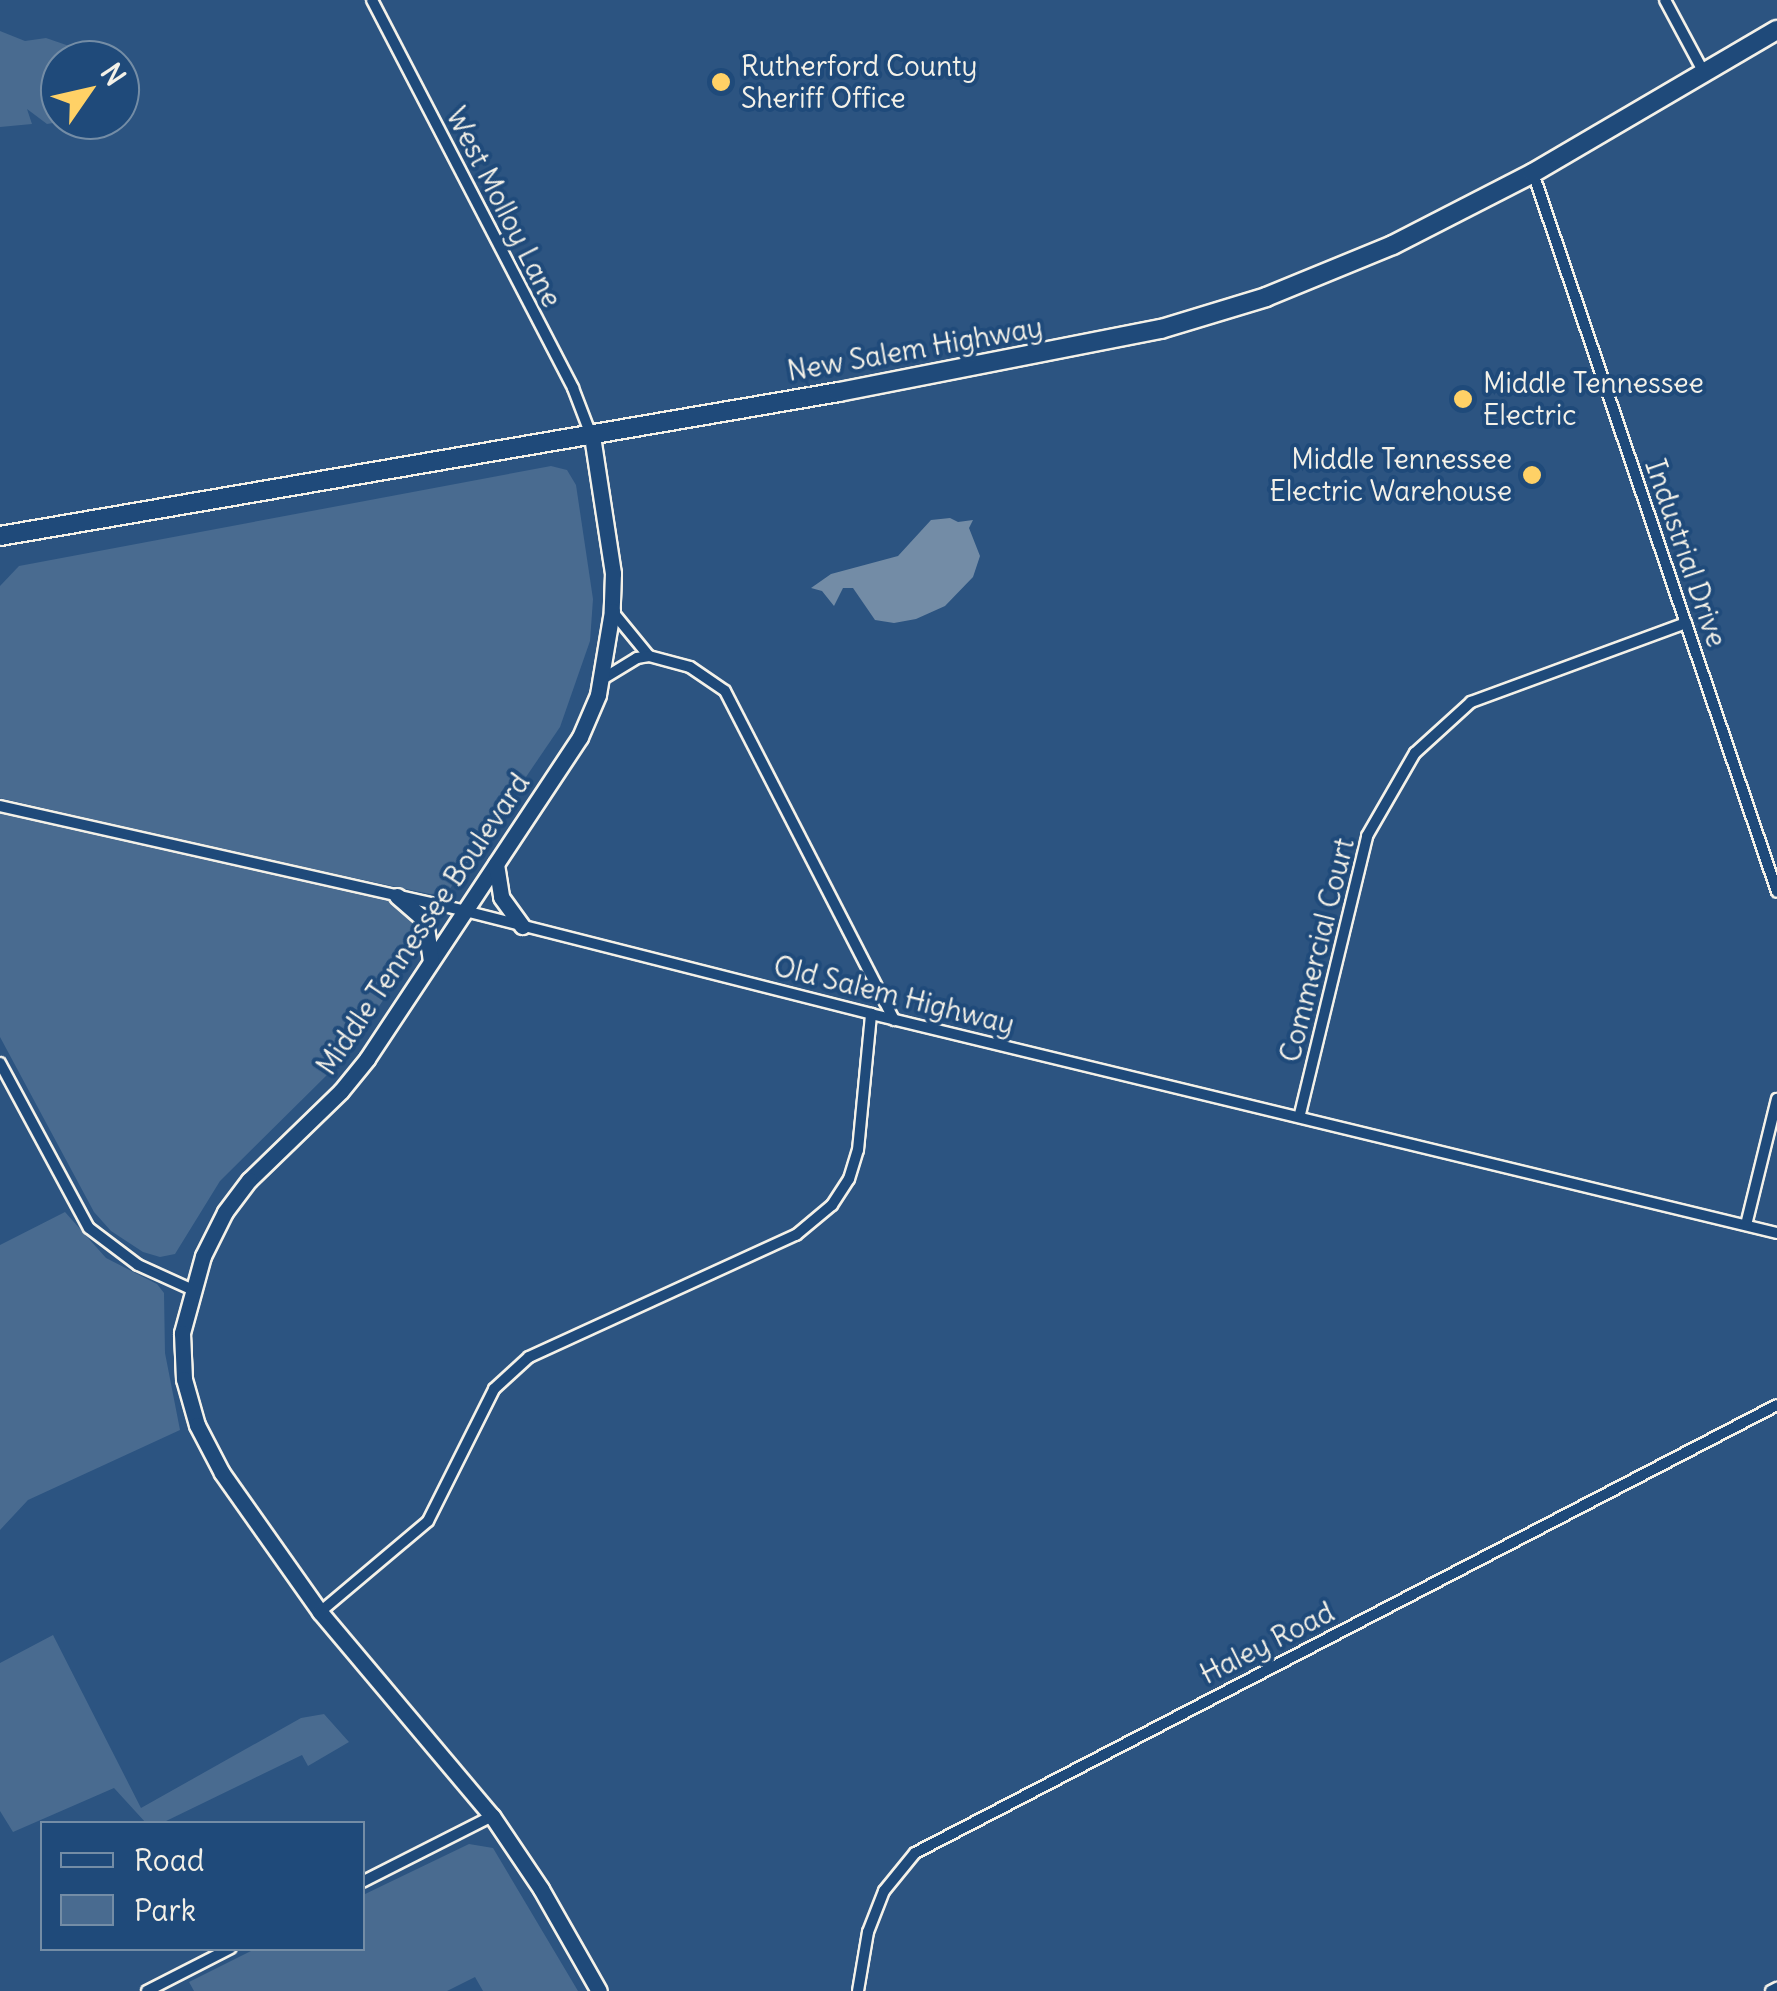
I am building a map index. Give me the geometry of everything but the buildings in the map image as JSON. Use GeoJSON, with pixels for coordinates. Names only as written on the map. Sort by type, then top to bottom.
{"type":"FeatureCollection","features":[{"type":"Feature","properties":{"kind":"main road","name":"New Salem Highway"},"geometry":{"type":"LineString","coordinates":[[0,536],[592,436],[1161,329],[1240,306],[1349,265],[1533,173],[1777,30]]}},
{"type":"Feature","properties":{"kind":"main road","name":"Middle Tennessee Boulevard"},"geometry":{"type":"LineString","coordinates":[[592,436],[613,573],[612,611],[601,680],[580,737],[342,1091],[249,1180],[225,1212],[191,1290],[182,1333],[184,1379],[197,1425],[269,1545],[320,1612],[492,1816],[540,1888],[599,1991]]}},
{"type":"Feature","properties":{"kind":"main road"},"geometry":{"type":"LineString","coordinates":[[496,864],[501,898],[522,926]]}},
{"type":"Feature","properties":{"kind":"main road"},"geometry":{"type":"LineString","coordinates":[[397,896],[425,920],[432,962]]}},
{"type":"Feature","properties":{"kind":"street","name":"West Molloy Lane"},"geometry":{"type":"LineString","coordinates":[[372,0],[573,388],[592,436]]}},
{"type":"Feature","properties":{"kind":"street"},"geometry":{"type":"LineString","coordinates":[[1665,0],[1703,71]]}},
{"type":"Feature","properties":{"kind":"street","name":"Industrial Drive"},"geometry":{"type":"LineString","coordinates":[[1533,173],[1777,892]]}},
{"type":"Feature","properties":{"kind":"street"},"geometry":{"type":"LineString","coordinates":[[612,611],[649,656]]}},
{"type":"Feature","properties":{"kind":"street","name":"Commercial Court"},"geometry":{"type":"LineString","coordinates":[[1300,1114],[1367,836],[1414,753],[1471,702],[1686,623]]}},
{"type":"Feature","properties":{"kind":"street"},"geometry":{"type":"LineString","coordinates":[[601,680],[638,658],[649,656],[708,676],[724,692],[894,1020]]}},
{"type":"Feature","properties":{"kind":"street","name":"Old Salem Highway"},"geometry":{"type":"LineString","coordinates":[[0,806],[464,911],[894,1020],[1300,1114],[1777,1233]]}},
{"type":"Feature","properties":{"kind":"street"},"geometry":{"type":"LineString","coordinates":[[320,1612],[428,1521],[494,1390],[528,1357],[796,1235],[832,1205],[847,1184],[858,1150],[871,1014]]}},
{"type":"Feature","properties":{"kind":"street"},"geometry":{"type":"LineString","coordinates":[[0,1063],[89,1228],[138,1266],[191,1290]]}},
{"type":"Feature","properties":{"kind":"street"},"geometry":{"type":"LineString","coordinates":[[1746,1225],[1777,1098]]}},
{"type":"Feature","properties":{"kind":"street","name":"Haley Road"},"geometry":{"type":"LineString","coordinates":[[858,1991],[868,1932],[884,1892],[915,1853],[1777,1406]]}},
{"type":"Feature","properties":{"kind":"street"},"geometry":{"type":"LineString","coordinates":[[365,1880],[492,1816]]}},
{"type":"Feature","properties":{"kind":"street"},"geometry":{"type":"LineString","coordinates":[[147,1991],[225,1951]]}},
{"type":"Feature","properties":{"kind":"green space"},"geometry":{"type":"Polygon","coordinates":[[[0,31],[25,41],[46,38],[52,40],[40,40],[40,119],[27,109],[32,124],[0,127],[0,31]]]}},
{"type":"Feature","properties":{"kind":"green space"},"geometry":{"type":"Polygon","coordinates":[[[551,466],[567,470],[576,485],[593,599],[590,641],[560,727],[447,893],[430,894],[241,854],[0,798],[0,586],[19,566],[551,466]]]}},
{"type":"Feature","properties":{"kind":"green space"},"geometry":{"type":"Polygon","coordinates":[[[0,811],[387,900],[404,906],[416,918],[421,944],[357,1039],[329,1073],[220,1181],[175,1254],[160,1257],[143,1252],[111,1231],[94,1212],[0,1037],[0,811]]]}},
{"type":"Feature","properties":{"kind":"green space"},"geometry":{"type":"Polygon","coordinates":[[[65,1212],[106,1258],[157,1284],[164,1293],[165,1353],[180,1430],[28,1500],[0,1530],[0,1245],[65,1212]]]}},
{"type":"Feature","properties":{"kind":"green space"},"geometry":{"type":"Polygon","coordinates":[[[53,1635],[141,1808],[301,1718],[324,1714],[349,1742],[308,1766],[302,1755],[166,1821],[144,1821],[114,1788],[13,1832],[0,1811],[0,1663],[53,1635]]]}},
{"type":"Feature","properties":{"kind":"green space"},"geometry":{"type":"Polygon","coordinates":[[[469,1844],[493,1848],[578,1991],[483,1991],[475,1977],[447,1991],[194,1991],[189,1982],[251,1951],[365,1951],[365,1894],[469,1844]]]}},
{"type":"Feature","properties":{"kind":"shaded area"},"geometry":{"type":"Polygon","coordinates":[[[950,518],[958,522],[973,520],[969,528],[980,556],[973,577],[945,606],[916,619],[894,623],[875,620],[853,588],[843,588],[834,606],[822,591],[811,588],[831,574],[898,556],[931,520],[950,518]]]}},
{"type":"Feature","properties":{"kind":"place","name":"Rutherford County Sheriff Office"},"geometry":{"type":"Point","coordinates":[721,82]}},
{"type":"Feature","properties":{"kind":"place","name":"Middle Tennessee Electric"},"geometry":{"type":"Point","coordinates":[1463,399]}},
{"type":"Feature","properties":{"kind":"place","name":"Middle Tennessee Electric Warehouse"},"geometry":{"type":"Point","coordinates":[1532,475]}}]}
